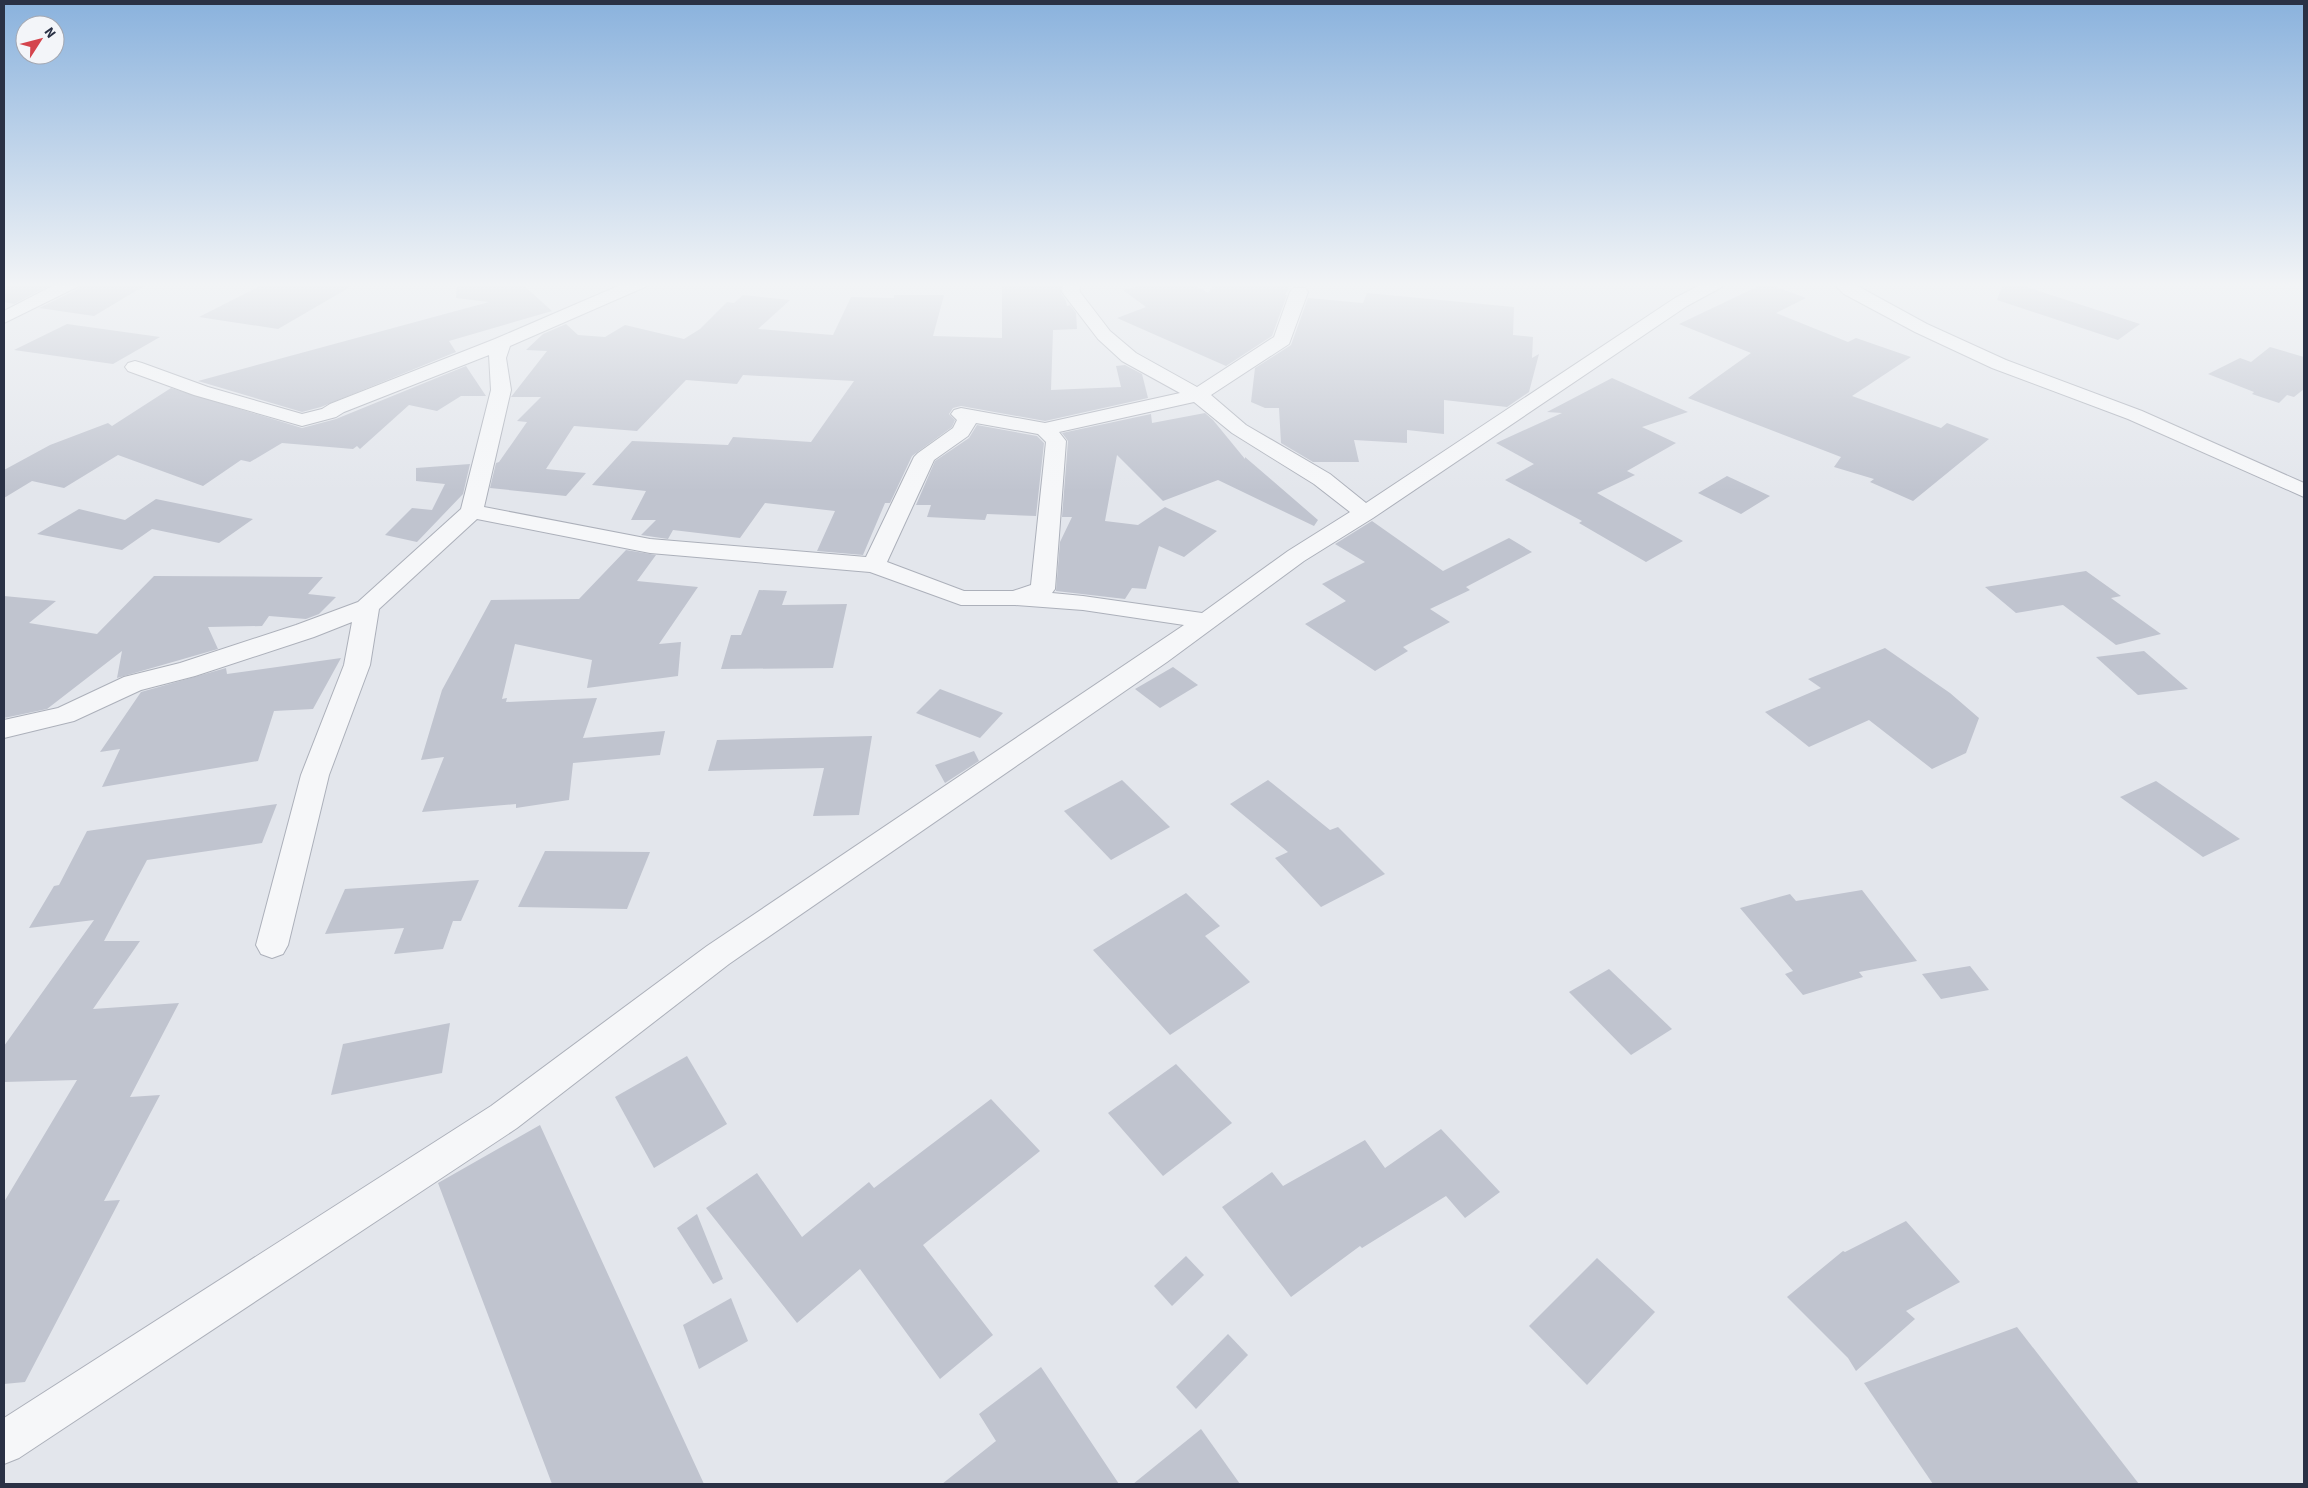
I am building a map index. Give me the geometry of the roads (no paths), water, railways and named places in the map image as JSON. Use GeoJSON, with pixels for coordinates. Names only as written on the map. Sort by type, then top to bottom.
{"type":"FeatureCollection","features":[{"type":"Feature","properties":{"kind":"street"},"geometry":{"type":"LineString","coordinates":[[135,367],[201,391],[302,420],[329,413],[337,408],[478,352]]}},
{"type":"Feature","properties":{"kind":"street"},"geometry":{"type":"LineString","coordinates":[[4,729],[65,716],[133,683],[186,670],[305,631],[367,607],[472,511],[501,390],[497,358],[499,352]]}},
{"type":"Feature","properties":{"kind":"street"},"geometry":{"type":"LineString","coordinates":[[1124,352],[1198,395],[1239,429],[1322,479],[1366,513]]}},
{"type":"Feature","properties":{"kind":"street"},"geometry":{"type":"LineString","coordinates":[[874,565],[926,457],[962,432],[968,418],[960,414],[1046,428],[1198,395],[1263,352]]}},
{"type":"Feature","properties":{"kind":"street"},"geometry":{"type":"LineString","coordinates":[[4,1443],[504,1117],[718,955],[981,778],[1296,556],[1366,513],[1606,352]]}},
{"type":"Feature","properties":{"kind":"street"},"geometry":{"type":"LineString","coordinates":[[1974,352],[1999,364],[2135,415],[2304,491]]}},
{"type":"Feature","properties":{"kind":"street"},"geometry":{"type":"LineString","coordinates":[[1015,598],[1043,588],[1056,441],[1046,428]]}},
{"type":"Feature","properties":{"kind":"street"},"geometry":{"type":"LineString","coordinates":[[472,511],[650,546],[874,565],[961,598],[1015,598],[1083,603],[1206,621]]}},
{"type":"Feature","properties":{"kind":"street"},"geometry":{"type":"LineString","coordinates":[[272,945],[315,775],[357,665],[367,607]]}}]}
